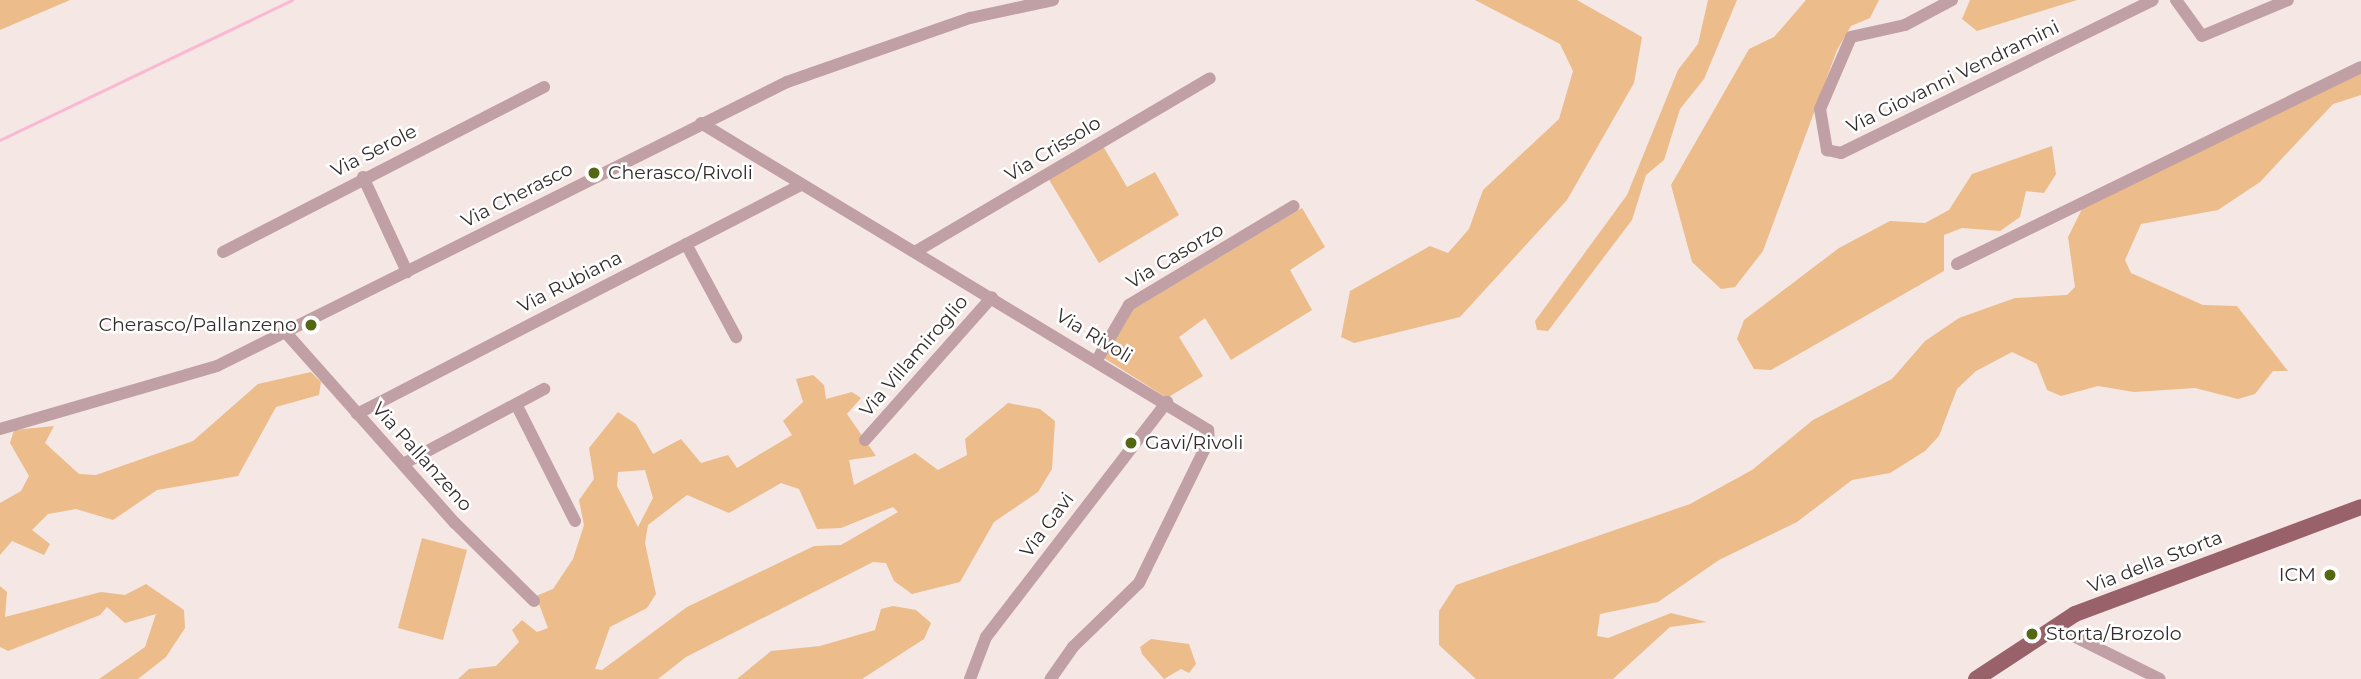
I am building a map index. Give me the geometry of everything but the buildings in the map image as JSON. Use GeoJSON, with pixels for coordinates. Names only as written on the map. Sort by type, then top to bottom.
{"type":"FeatureCollection","features":[{"type":"Feature","properties":{"kind":"main road","name":"Via della Storta"},"geometry":{"type":"LineString","coordinates":[[1976,679],[2053,626],[2361,507]]}},
{"type":"Feature","properties":{"kind":"street","name":"Via Cherasco"},"geometry":{"type":"LineString","coordinates":[[0,429],[192,376],[287,334],[701,123],[862,54],[970,18],[1053,0]]}},
{"type":"Feature","properties":{"kind":"street","name":"Via Giovanni Vendramini"},"geometry":{"type":"LineString","coordinates":[[1952,0],[1905,24],[1851,37],[1820,109],[1827,150],[1841,153],[2153,0]]}},
{"type":"Feature","properties":{"kind":"street"},"geometry":{"type":"LineString","coordinates":[[2176,0],[2202,36],[2288,0]]}},
{"type":"Feature","properties":{"kind":"street"},"geometry":{"type":"LineString","coordinates":[[1957,264],[2361,66]]}},
{"type":"Feature","properties":{"kind":"street","name":"Via Crissolo"},"geometry":{"type":"LineString","coordinates":[[915,252],[1210,78]]}},
{"type":"Feature","properties":{"kind":"street","name":"Via Serole"},"geometry":{"type":"LineString","coordinates":[[223,251],[363,177],[544,87]]}},
{"type":"Feature","properties":{"kind":"street","name":"Via Rivoli"},"geometry":{"type":"LineString","coordinates":[[701,123],[1206,428],[1209,440],[1139,583],[1073,647],[1051,679]]}},
{"type":"Feature","properties":{"kind":"street"},"geometry":{"type":"LineString","coordinates":[[363,177],[407,272]]}},
{"type":"Feature","properties":{"kind":"street","name":"Via Rubiana"},"geometry":{"type":"LineString","coordinates":[[357,414],[800,185]]}},
{"type":"Feature","properties":{"kind":"street","name":"Via Casorzo"},"geometry":{"type":"LineString","coordinates":[[1097,360],[1129,305],[1294,206]]}},
{"type":"Feature","properties":{"kind":"street"},"geometry":{"type":"LineString","coordinates":[[686,244],[736,337]]}},
{"type":"Feature","properties":{"kind":"street","name":"Via Villamiroglio"},"geometry":{"type":"LineString","coordinates":[[866,440],[992,297]]}},
{"type":"Feature","properties":{"kind":"street","name":"Via Pallanzeno"},"geometry":{"type":"LineString","coordinates":[[287,334],[403,464],[534,601]]}},
{"type":"Feature","properties":{"kind":"street"},"geometry":{"type":"LineString","coordinates":[[403,464],[544,389]]}},
{"type":"Feature","properties":{"kind":"street","name":"Via Gavi"},"geometry":{"type":"LineString","coordinates":[[970,679],[986,637],[1167,402]]}},
{"type":"Feature","properties":{"kind":"street"},"geometry":{"type":"LineString","coordinates":[[516,404],[575,521]]}},
{"type":"Feature","properties":{"kind":"street"},"geometry":{"type":"LineString","coordinates":[[2053,626],[2160,679]]}},
{"type":"Feature","properties":{"kind":"shaded area"},"geometry":{"type":"Polygon","coordinates":[[[0,0],[70,0],[0,30],[0,0]]]}},
{"type":"Feature","properties":{"kind":"shaded area"},"geometry":{"type":"Polygon","coordinates":[[[1475,0],[1577,0],[1642,37],[1634,83],[1567,200],[1460,317],[1354,343],[1341,337],[1350,291],[1430,246],[1448,253],[1469,229],[1483,190],[1559,119],[1573,71],[1560,44],[1475,0]]]}},
{"type":"Feature","properties":{"kind":"shaded area"},"geometry":{"type":"Polygon","coordinates":[[[1708,0],[1737,0],[1704,79],[1680,109],[1664,160],[1646,175],[1632,220],[1548,331],[1537,330],[1535,321],[1627,195],[1678,70],[1698,44],[1708,0]]]}},
{"type":"Feature","properties":{"kind":"shaded area"},"geometry":{"type":"Polygon","coordinates":[[[1806,0],[1879,0],[1870,18],[1851,26],[1837,50],[1763,251],[1735,287],[1721,289],[1692,262],[1671,185],[1749,49],[1774,37],[1806,0]]]}},
{"type":"Feature","properties":{"kind":"shaded area"},"geometry":{"type":"Polygon","coordinates":[[[1970,0],[2077,0],[1977,31],[1962,19],[1970,0]]]}},
{"type":"Feature","properties":{"kind":"shaded area"},"geometry":{"type":"Polygon","coordinates":[[[2361,73],[2361,95],[2333,104],[2260,182],[2218,210],[2141,224],[2125,260],[2131,273],[2203,305],[2237,306],[2288,371],[2273,371],[2255,394],[2238,399],[2195,388],[2134,392],[2098,386],[2061,396],[2047,390],[2037,364],[2012,352],[1976,371],[1957,389],[1939,436],[1925,451],[1890,473],[1852,480],[1797,522],[1719,560],[1658,602],[1600,614],[1597,636],[1608,638],[1671,613],[1707,622],[1670,627],[1613,679],[1476,679],[1439,645],[1439,611],[1456,585],[1690,504],[1752,470],[1813,420],[1892,379],[1925,341],[1959,318],[2015,298],[2067,295],[2075,287],[2068,237],[2083,207],[2361,73]]]}},
{"type":"Feature","properties":{"kind":"shaded area"},"geometry":{"type":"Polygon","coordinates":[[[1103,146],[1127,187],[1155,172],[1179,215],[1099,263],[1048,178],[1103,146]]]}},
{"type":"Feature","properties":{"kind":"shaded area"},"geometry":{"type":"Polygon","coordinates":[[[2052,146],[2056,174],[2044,193],[2026,191],[2020,217],[2000,231],[1962,228],[1944,235],[1944,271],[1771,370],[1754,369],[1737,339],[1744,320],[1839,248],[1890,221],[1925,223],[1949,210],[1972,174],[2052,146]]]}},
{"type":"Feature","properties":{"kind":"shaded area"},"geometry":{"type":"Polygon","coordinates":[[[1302,208],[1325,247],[1290,270],[1312,310],[1231,360],[1205,318],[1179,337],[1203,376],[1167,398],[1104,358],[1124,315],[1302,208]]]}},
{"type":"Feature","properties":{"kind":"shaded area"},"geometry":{"type":"Polygon","coordinates":[[[311,372],[321,382],[319,395],[276,407],[238,476],[157,490],[113,520],[76,509],[48,514],[32,530],[50,544],[44,555],[12,541],[0,555],[0,503],[21,491],[29,476],[10,443],[14,430],[54,426],[45,443],[79,474],[96,475],[193,441],[258,384],[311,372]]]}},
{"type":"Feature","properties":{"kind":"shaded area"},"geometry":{"type":"Polygon","coordinates":[[[813,375],[824,385],[826,399],[852,392],[861,398],[847,414],[876,456],[849,460],[854,485],[915,453],[938,470],[967,455],[965,439],[1008,403],[1040,409],[1055,421],[1052,469],[1038,492],[994,522],[960,582],[912,594],[894,581],[886,563],[873,562],[686,657],[658,679],[458,679],[469,669],[496,666],[519,642],[512,630],[522,620],[537,632],[548,628],[536,596],[553,589],[573,559],[584,525],[579,500],[594,479],[589,448],[618,412],[636,424],[653,454],[681,439],[701,463],[728,455],[737,468],[792,435],[783,421],[803,402],[796,379],[813,375]],[[645,470],[618,472],[617,486],[638,527],[653,498],[645,470]],[[781,483],[729,513],[687,495],[648,525],[645,543],[656,594],[647,608],[610,627],[595,669],[602,670],[687,607],[814,546],[841,545],[898,512],[893,507],[841,528],[817,529],[799,489],[781,483]]]}},
{"type":"Feature","properties":{"kind":"shaded area"},"geometry":{"type":"Polygon","coordinates":[[[422,538],[467,550],[443,640],[398,628],[422,538]]]}},
{"type":"Feature","properties":{"kind":"shaded area"},"geometry":{"type":"Polygon","coordinates":[[[146,584],[184,610],[185,628],[166,657],[138,679],[99,679],[145,647],[156,614],[125,623],[107,607],[100,615],[8,651],[0,647],[0,586],[7,592],[5,617],[101,592],[125,595],[146,584]]]}},
{"type":"Feature","properties":{"kind":"shaded area"},"geometry":{"type":"Polygon","coordinates":[[[893,606],[916,610],[931,623],[924,639],[862,679],[737,679],[771,651],[820,646],[875,630],[881,609],[893,606]]]}},
{"type":"Feature","properties":{"kind":"shaded area"},"geometry":{"type":"Polygon","coordinates":[[[1151,639],[1189,644],[1196,664],[1189,673],[1181,669],[1164,679],[1142,654],[1140,647],[1151,639]]]}},
{"type":"Feature","properties":{"kind":"waterway"},"geometry":{"type":"LineString","coordinates":[[0,140],[292,0]]}},
{"type":"Feature","properties":{"kind":"place","name":"Cherasco/Rivoli"},"geometry":{"type":"Point","coordinates":[594,173]}},
{"type":"Feature","properties":{"kind":"place","name":"Cherasco/Pallanzeno"},"geometry":{"type":"Point","coordinates":[311,325]}},
{"type":"Feature","properties":{"kind":"place","name":"Gavi/Rivoli"},"geometry":{"type":"Point","coordinates":[1131,443]}},
{"type":"Feature","properties":{"kind":"place","name":"ICM"},"geometry":{"type":"Point","coordinates":[2330,575]}},
{"type":"Feature","properties":{"kind":"place","name":"Storta/Brozolo"},"geometry":{"type":"Point","coordinates":[2032,634]}}]}
